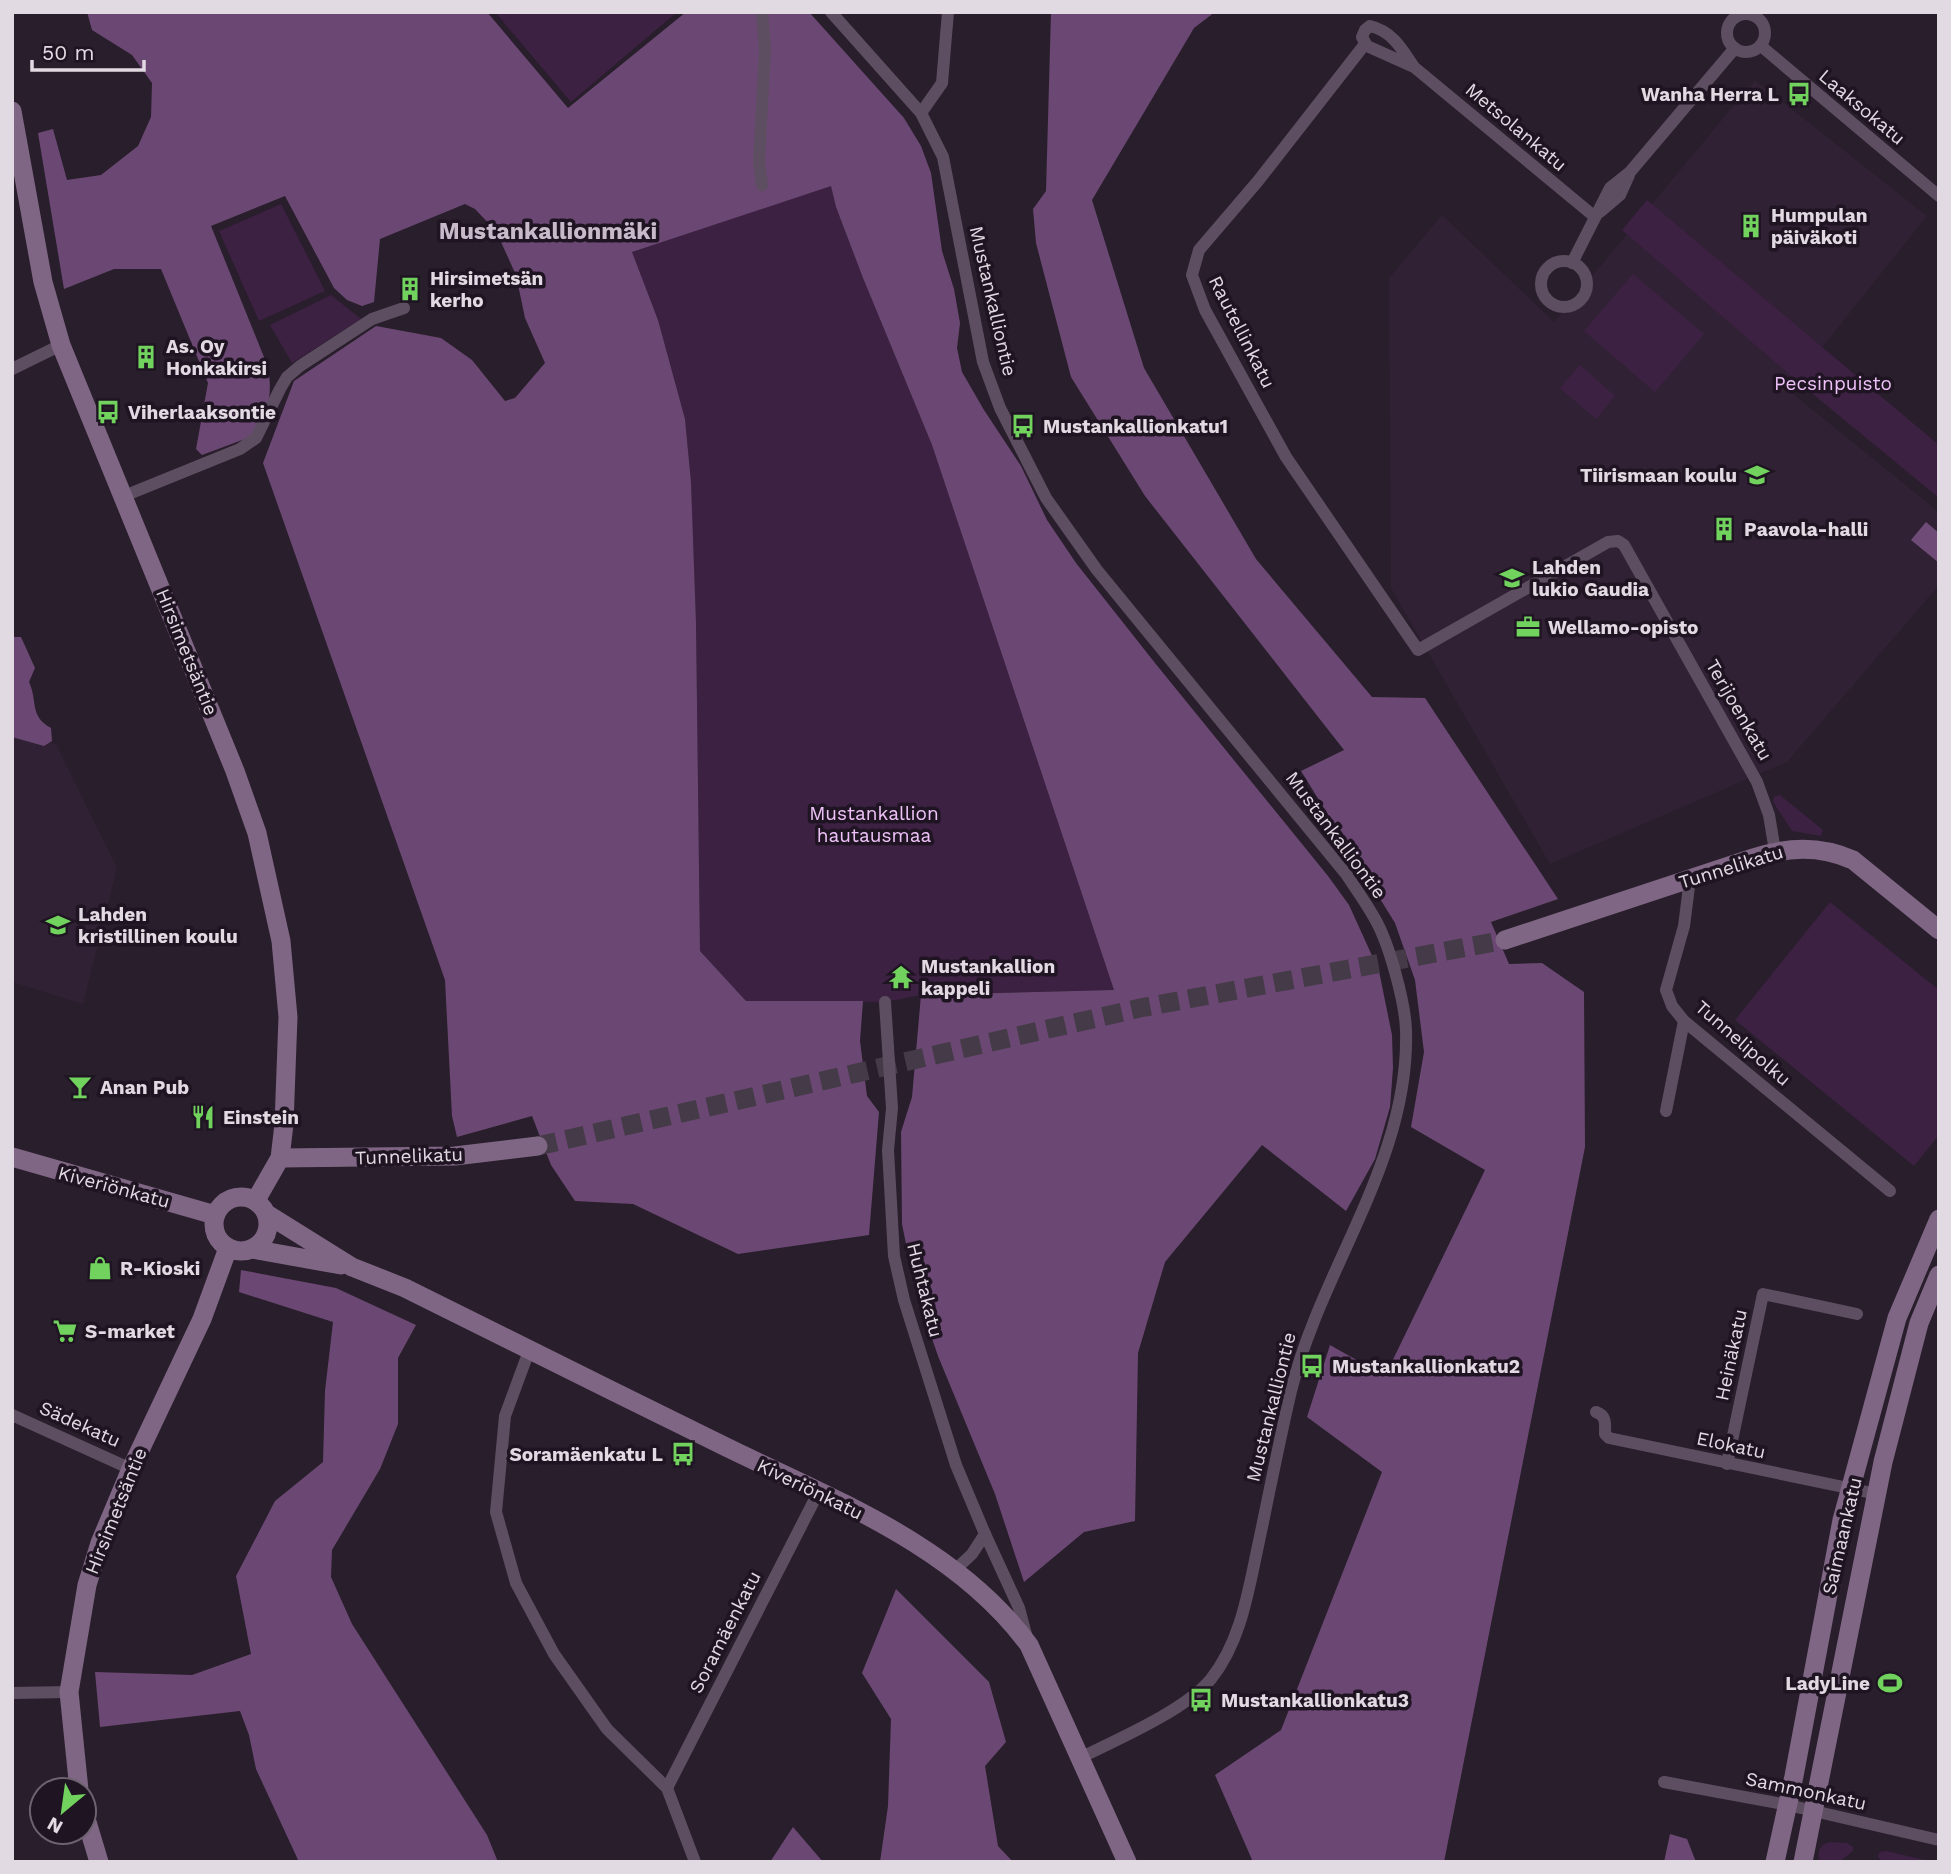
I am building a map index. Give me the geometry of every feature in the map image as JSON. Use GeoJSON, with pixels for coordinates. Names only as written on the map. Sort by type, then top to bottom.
{"type":"FeatureCollection","features":[{"type":"Feature","properties":{"kind":"street"},"geometry":{"type":"LineString","coordinates":[[762,12],[765,50],[760,162],[762,185]]}},
{"type":"Feature","properties":{"kind":"street","name":"Mustankalliontie"},"geometry":{"type":"LineString","coordinates":[[831,12],[921,113],[943,157],[984,362],[1000,408],[1046,498],[1097,570],[1346,874],[1376,921],[1396,975],[1406,1028],[1403,1087],[1388,1148],[1315,1316],[1298,1369],[1243,1615],[1228,1653],[1210,1681],[1188,1702],[1080,1758]]}},
{"type":"Feature","properties":{"kind":"street"},"geometry":{"type":"LineString","coordinates":[[921,113],[942,83],[948,12]]}},
{"type":"Feature","properties":{"kind":"street"},"geometry":{"type":"LineString","coordinates":[[1749,13],[1760,15],[1765,26],[1761,46],[1744,52],[1735,48],[1728,40],[1727,16],[1749,13]]}},
{"type":"Feature","properties":{"kind":"street","name":"Metsolankatu"},"geometry":{"type":"LineString","coordinates":[[1414,67],[1397,42],[1380,28],[1370,26],[1365,30],[1362,37],[1365,44],[1414,67],[1594,217]]}},
{"type":"Feature","properties":{"kind":"street","name":"Rautellinkatu"},"geometry":{"type":"LineString","coordinates":[[1365,44],[1258,181],[1199,250],[1192,275],[1205,310],[1286,457],[1418,650]]}},
{"type":"Feature","properties":{"kind":"street","name":"Laaksokatu"},"geometry":{"type":"LineString","coordinates":[[1761,46],[1939,196]]}},
{"type":"Feature","properties":{"kind":"street"},"geometry":{"type":"LineString","coordinates":[[1572,262],[1594,217],[1620,195],[1630,172],[1735,48]]}},
{"type":"Feature","properties":{"kind":"street","name":"Hirsimetsäntie"},"geometry":{"type":"LineString","coordinates":[[12,111],[43,282],[61,345],[235,771],[257,833],[281,940],[288,1017],[284,1125],[280,1158],[261,1207]]}},
{"type":"Feature","properties":{"kind":"street"},"geometry":{"type":"LineString","coordinates":[[124,496],[240,450],[256,438],[287,377],[372,319],[404,308]]}},
{"type":"Feature","properties":{"kind":"street"},"geometry":{"type":"LineString","coordinates":[[12,369],[61,345]]}},
{"type":"Feature","properties":{"kind":"street","name":"Terijoenkatu"},"geometry":{"type":"LineString","coordinates":[[1418,650],[1608,542],[1618,541],[1623,545],[1757,782],[1769,815],[1775,850]]}},
{"type":"Feature","properties":{"kind":"street","name":"Tunnelikatu"},"geometry":{"type":"LineString","coordinates":[[1505,940],[1775,850],[1807,848],[1839,854],[1853,860],[1939,930]]}},
{"type":"Feature","properties":{"kind":"street","name":"Tunnelipolku"},"geometry":{"type":"LineString","coordinates":[[1689,879],[1684,926],[1667,990],[1672,1006],[1684,1021],[1890,1191]]}},
{"type":"Feature","properties":{"kind":"street","name":"Huhtakatu"},"geometry":{"type":"LineString","coordinates":[[885,1002],[892,1108],[888,1150],[894,1256],[904,1300],[956,1465],[1019,1608],[1029,1645]]}},
{"type":"Feature","properties":{"kind":"street"},"geometry":{"type":"LineString","coordinates":[[1666,1111],[1684,1021]]}},
{"type":"Feature","properties":{"kind":"street","name":"Tunnelikatu"},"geometry":{"type":"LineString","coordinates":[[280,1158],[455,1156],[538,1146]]}},
{"type":"Feature","properties":{"kind":"street","name":"Kiveriönkatu"},"geometry":{"type":"LineString","coordinates":[[12,1157],[215,1215]]}},
{"type":"Feature","properties":{"kind":"street"},"geometry":{"type":"LineString","coordinates":[[240,1196],[261,1207],[268,1232],[259,1245],[252,1249],[236,1251],[228,1248],[216,1234],[215,1215],[219,1208],[232,1198],[240,1196]]}},
{"type":"Feature","properties":{"kind":"street","name":"Kiveriönkatu"},"geometry":{"type":"LineString","coordinates":[[261,1207],[352,1267]]}},
{"type":"Feature","properties":{"kind":"street","name":"Saimaankatu"},"geometry":{"type":"LineString","coordinates":[[1775,1862],[1842,1520],[1897,1318],[1939,1219]]}},
{"type":"Feature","properties":{"kind":"street","name":"Hirsimetsäntie"},"geometry":{"type":"LineString","coordinates":[[78,1776],[69,1692],[87,1585],[100,1543],[131,1469],[202,1319],[228,1248]]}},
{"type":"Feature","properties":{"kind":"street","name":"Kiveriönkatu"},"geometry":{"type":"LineString","coordinates":[[252,1249],[352,1267],[405,1288],[868,1518],[955,1570],[982,1592],[1029,1645],[1127,1862]]}},
{"type":"Feature","properties":{"kind":"street","name":"Saimaankatu"},"geometry":{"type":"LineString","coordinates":[[1803,1862],[1877,1494],[1919,1323],[1939,1275]]}},
{"type":"Feature","properties":{"kind":"street","name":"Heinäkatu"},"geometry":{"type":"LineString","coordinates":[[1727,1464],[1763,1294],[1857,1314]]}},
{"type":"Feature","properties":{"kind":"street"},"geometry":{"type":"LineString","coordinates":[[530,1351],[505,1416],[496,1512],[516,1583],[554,1654],[607,1728],[667,1788],[695,1862]]}},
{"type":"Feature","properties":{"kind":"street","name":"Elokatu"},"geometry":{"type":"LineString","coordinates":[[1596,1412],[1602,1414],[1605,1419],[1605,1434],[1609,1438],[1877,1494]]}},
{"type":"Feature","properties":{"kind":"street","name":"Sädekatu"},"geometry":{"type":"LineString","coordinates":[[12,1415],[131,1469]]}},
{"type":"Feature","properties":{"kind":"street","name":"Soramäenkatu"},"geometry":{"type":"LineString","coordinates":[[667,1788],[818,1493]]}},
{"type":"Feature","properties":{"kind":"street"},"geometry":{"type":"LineString","coordinates":[[955,1570],[972,1554],[985,1534]]}},
{"type":"Feature","properties":{"kind":"street"},"geometry":{"type":"LineString","coordinates":[[12,1693],[69,1692]]}},
{"type":"Feature","properties":{"kind":"street","name":"Sammonkatu"},"geometry":{"type":"LineString","coordinates":[[1664,1782],[1788,1805],[1939,1840]]}},
{"type":"Feature","properties":{"kind":"shaded area"},"geometry":{"type":"Polygon","coordinates":[[[87,12],[487,12],[568,108],[686,12],[809,12],[904,118],[921,146],[931,173],[942,251],[954,289],[960,323],[957,348],[962,372],[1021,466],[1047,520],[1076,563],[1349,905],[1379,971],[1392,1035],[1390,1107],[1375,1159],[1346,1211],[1262,1145],[1165,1262],[1138,1353],[1135,1521],[1084,1532],[1024,1582],[995,1494],[938,1356],[915,1289],[902,1224],[901,1132],[912,1097],[921,995],[1114,990],[932,445],[863,278],[836,207],[831,186],[632,252],[658,320],[685,419],[691,482],[696,622],[700,951],[746,1001],[863,1001],[860,1041],[867,1096],[879,1112],[869,1235],[738,1254],[633,1204],[575,1201],[551,1165],[532,1116],[457,1137],[452,1116],[445,980],[263,463],[294,381],[376,326],[441,338],[472,360],[505,401],[515,398],[545,363],[525,318],[516,275],[496,231],[475,209],[465,204],[380,239],[374,302],[362,306],[347,300],[334,288],[285,196],[211,226],[268,367],[270,387],[266,411],[253,436],[202,455],[196,449],[208,383],[161,269],[114,269],[64,289],[38,133],[53,129],[67,180],[101,175],[138,146],[151,117],[152,83],[132,55],[92,30],[87,12]]]}},
{"type":"Feature","properties":{"kind":"shaded area"},"geometry":{"type":"Polygon","coordinates":[[[1051,12],[1215,12],[1194,28],[1092,200],[1144,368],[1256,559],[1372,697],[1425,698],[1558,899],[1491,922],[1509,964],[1542,963],[1584,992],[1585,1147],[1444,1862],[1253,1862],[1215,1775],[1281,1730],[1382,1472],[1307,1417],[1330,1345],[1385,1376],[1485,1170],[1411,1127],[1424,1052],[1415,980],[1395,923],[1301,771],[1344,750],[1145,496],[1071,377],[1036,243],[1033,209],[1046,191],[1051,12]]]}},
{"type":"Feature","properties":{"kind":"shaded area"},"geometry":{"type":"Polygon","coordinates":[[[1755,80],[1927,216],[1788,390],[1939,512],[1939,585],[1787,762],[1550,864],[1391,588],[1389,278],[1442,215],[1554,322],[1755,80]]]}},
{"type":"Feature","properties":{"kind":"shaded area"},"geometry":{"type":"Polygon","coordinates":[[[1926,522],[1939,533],[1939,563],[1911,540],[1926,522]]]}},
{"type":"Feature","properties":{"kind":"shaded area"},"geometry":{"type":"Polygon","coordinates":[[[12,637],[21,637],[35,668],[29,682],[35,708],[44,723],[51,728],[52,741],[44,746],[12,737],[12,637]]]}},
{"type":"Feature","properties":{"kind":"shaded area","name":"Lahden kristillinen koulu"},"geometry":{"type":"Polygon","coordinates":[[[12,733],[56,744],[117,868],[83,1004],[12,982],[12,733]]]}},
{"type":"Feature","properties":{"kind":"shaded area"},"geometry":{"type":"Polygon","coordinates":[[[241,1270],[336,1288],[416,1325],[398,1358],[398,1424],[380,1469],[332,1550],[331,1577],[352,1624],[487,1835],[498,1862],[299,1862],[256,1769],[249,1735],[240,1711],[100,1727],[95,1672],[192,1675],[251,1654],[236,1576],[275,1501],[323,1462],[325,1391],[333,1322],[239,1292],[241,1270]]]}},
{"type":"Feature","properties":{"kind":"shaded area"},"geometry":{"type":"Polygon","coordinates":[[[896,1589],[989,1682],[1006,1742],[985,1766],[998,1846],[1013,1862],[880,1862],[888,1806],[891,1719],[862,1673],[896,1589]]]}},
{"type":"Feature","properties":{"kind":"shaded area"},"geometry":{"type":"Polygon","coordinates":[[[793,1827],[823,1862],[770,1862],[793,1827]]]}},
{"type":"Feature","properties":{"kind":"shaded area"},"geometry":{"type":"Polygon","coordinates":[[[1670,1834],[1687,1839],[1696,1862],[1664,1862],[1670,1834]]]}},
{"type":"Feature","properties":{"kind":"green space"},"geometry":{"type":"Polygon","coordinates":[[[495,12],[677,12],[571,102],[495,12]]]}},
{"type":"Feature","properties":{"kind":"green space","name":"Mustankallion hautausmaa"},"geometry":{"type":"Polygon","coordinates":[[[831,185],[836,207],[863,278],[932,445],[1114,990],[921,995],[885,1002],[746,1001],[700,951],[696,622],[691,482],[685,419],[658,320],[632,252],[831,185]]]}},
{"type":"Feature","properties":{"kind":"green space","name":"Pecsinpuisto"},"geometry":{"type":"Polygon","coordinates":[[[1647,200],[1939,445],[1939,498],[1797,381],[1622,230],[1647,200]]]}},
{"type":"Feature","properties":{"kind":"green space"},"geometry":{"type":"Polygon","coordinates":[[[281,204],[325,291],[259,321],[219,231],[281,204]]]}},
{"type":"Feature","properties":{"kind":"green space"},"geometry":{"type":"Polygon","coordinates":[[[1633,274],[1704,334],[1655,392],[1584,331],[1633,274]]]}},
{"type":"Feature","properties":{"kind":"green space"},"geometry":{"type":"Polygon","coordinates":[[[331,295],[361,319],[292,363],[270,325],[331,295]]]}},
{"type":"Feature","properties":{"kind":"green space"},"geometry":{"type":"Polygon","coordinates":[[[1580,365],[1615,396],[1596,419],[1560,388],[1580,365]]]}},
{"type":"Feature","properties":{"kind":"green space"},"geometry":{"type":"Polygon","coordinates":[[[1780,795],[1823,830],[1821,836],[1792,831],[1773,802],[1774,797],[1780,795]]]}},
{"type":"Feature","properties":{"kind":"green space"},"geometry":{"type":"Polygon","coordinates":[[[1830,902],[1939,990],[1939,1135],[1914,1166],[1735,1020],[1830,902]]]}},
{"type":"Feature","properties":{"kind":"green space"},"geometry":{"type":"Polygon","coordinates":[[[1830,1842],[1847,1843],[1853,1847],[1853,1851],[1839,1862],[1820,1862],[1820,1849],[1830,1842]]]}},
{"type":"Feature","properties":{"kind":"green space"},"geometry":{"type":"Polygon","coordinates":[[[1880,1852],[1934,1862],[1881,1861],[1878,1856],[1880,1852]]]}},
{"type":"Feature","properties":{"kind":"tunnel"},"geometry":{"type":"LineString","coordinates":[[538,1146],[1140,1008],[1505,940]]}},
{"type":"Feature","properties":{"kind":"place","name":"Wanha Herra L"},"geometry":{"type":"Point","coordinates":[1799,94]}},
{"type":"Feature","properties":{"kind":"place","name":"Humpulan päiväkoti"},"geometry":{"type":"Point","coordinates":[1751,226]}},
{"type":"Feature","properties":{"kind":"place","name":"Hirsimetsän kerho"},"geometry":{"type":"Point","coordinates":[410,289]}},
{"type":"Feature","properties":{"kind":"place","name":"As. Oy Honkakirsi"},"geometry":{"type":"Point","coordinates":[146,357]}},
{"type":"Feature","properties":{"kind":"place","name":"Viherlaaksontie"},"geometry":{"type":"Point","coordinates":[108,412]}},
{"type":"Feature","properties":{"kind":"place","name":"Mustankallionkatu1"},"geometry":{"type":"Point","coordinates":[1023,426]}},
{"type":"Feature","properties":{"kind":"place","name":"Tiirismaan koulu"},"geometry":{"type":"Point","coordinates":[1757,475]}},
{"type":"Feature","properties":{"kind":"place","name":"Paavola-halli"},"geometry":{"type":"Point","coordinates":[1724,529]}},
{"type":"Feature","properties":{"kind":"place","name":"Lahden lukio Gaudia"},"geometry":{"type":"Point","coordinates":[1512,578]}},
{"type":"Feature","properties":{"kind":"place","name":"Wellamo-opisto"},"geometry":{"type":"Point","coordinates":[1528,627]}},
{"type":"Feature","properties":{"kind":"place","name":"Lahden kristillinen koulu"},"geometry":{"type":"Point","coordinates":[58,925]}},
{"type":"Feature","properties":{"kind":"place","name":"Mustankallion kappeli"},"geometry":{"type":"Point","coordinates":[901,977]}},
{"type":"Feature","properties":{"kind":"place","name":"Anan Pub"},"geometry":{"type":"Point","coordinates":[80,1087]}},
{"type":"Feature","properties":{"kind":"place","name":"Einstein"},"geometry":{"type":"Point","coordinates":[203,1117]}},
{"type":"Feature","properties":{"kind":"place","name":"R-Kioski"},"geometry":{"type":"Point","coordinates":[100,1268]}},
{"type":"Feature","properties":{"kind":"place","name":"S-market"},"geometry":{"type":"Point","coordinates":[65,1331]}},
{"type":"Feature","properties":{"kind":"place","name":"Mustankallionkatu2"},"geometry":{"type":"Point","coordinates":[1312,1366]}},
{"type":"Feature","properties":{"kind":"place","name":"Soramäenkatu L"},"geometry":{"type":"Point","coordinates":[683,1454]}},
{"type":"Feature","properties":{"kind":"place","name":"LadyLine"},"geometry":{"type":"Point","coordinates":[1890,1683]}},
{"type":"Feature","properties":{"kind":"place","name":"Mustankallionkatu3"},"geometry":{"type":"Point","coordinates":[1201,1700]}},
{"type":"Feature","properties":{"kind":"district","name":"Mustankallionmäki"},"geometry":{"type":"Point","coordinates":[548,231]}}]}
